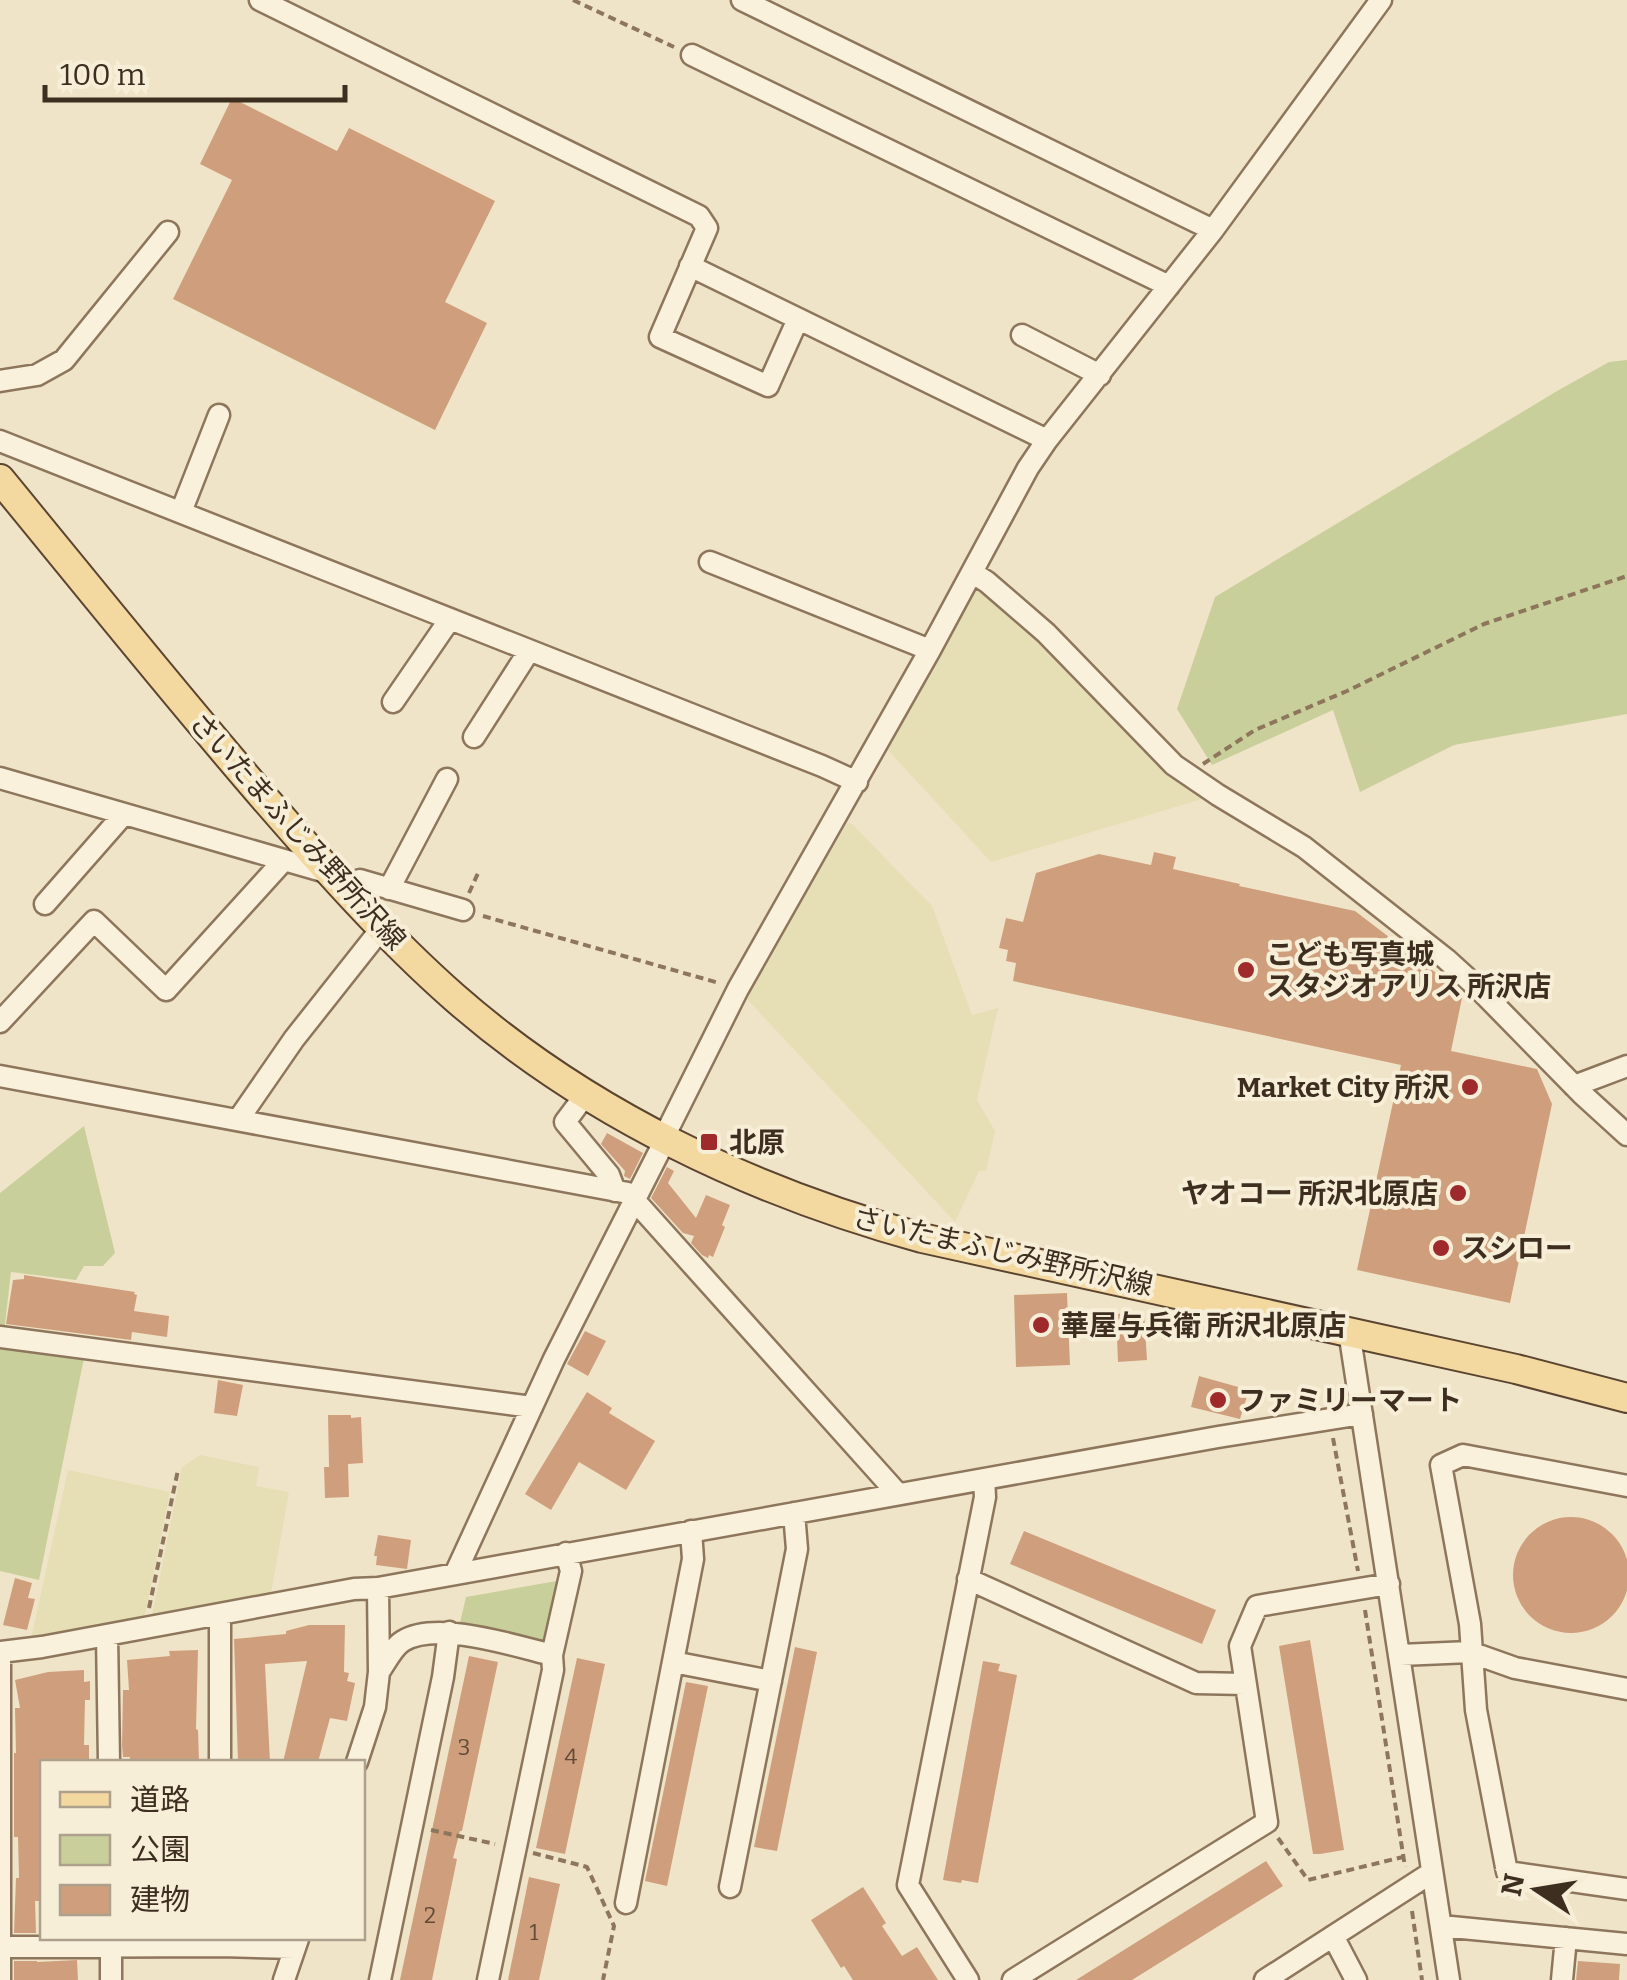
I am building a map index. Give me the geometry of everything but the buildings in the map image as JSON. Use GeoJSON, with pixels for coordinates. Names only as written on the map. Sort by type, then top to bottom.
{"type":"FeatureCollection","features":[{"type":"Feature","properties":{"kind":"main road","name":"さいたまふじみ野所沢線"},"geometry":{"type":"LineString","coordinates":[[0,479],[228,756],[381,929],[503,1036],[586,1094],[664,1137],[767,1185],[896,1231],[1516,1368],[1627,1398]]}},
{"type":"Feature","properties":{"kind":"street"},"geometry":{"type":"LineString","coordinates":[[260,0],[699,216],[706,228],[660,336],[768,386],[798,319]]}},
{"type":"Feature","properties":{"kind":"street"},"geometry":{"type":"LineString","coordinates":[[742,0],[1214,230]]}},
{"type":"Feature","properties":{"kind":"street"},"geometry":{"type":"LineString","coordinates":[[455,1574],[580,1304],[625,1196],[659,1152],[738,988],[857,782],[1014,493],[1047,440],[1214,230],[1381,0]]}},
{"type":"Feature","properties":{"kind":"street"},"geometry":{"type":"LineString","coordinates":[[692,55],[1169,286]]}},
{"type":"Feature","properties":{"kind":"street"},"geometry":{"type":"LineString","coordinates":[[0,382],[37,374],[64,360],[168,232]]}},
{"type":"Feature","properties":{"kind":"street"},"geometry":{"type":"LineString","coordinates":[[690,266],[1047,440]]}},
{"type":"Feature","properties":{"kind":"street"},"geometry":{"type":"LineString","coordinates":[[1022,335],[1100,375]]}},
{"type":"Feature","properties":{"kind":"street"},"geometry":{"type":"LineString","coordinates":[[181,512],[219,415]]}},
{"type":"Feature","properties":{"kind":"street"},"geometry":{"type":"LineString","coordinates":[[0,441],[857,782]]}},
{"type":"Feature","properties":{"kind":"street"},"geometry":{"type":"LineString","coordinates":[[710,562],[930,650]]}},
{"type":"Feature","properties":{"kind":"street"},"geometry":{"type":"LineString","coordinates":[[974,572],[1046,633],[1188,775],[1304,847],[1446,959],[1627,1135]]}},
{"type":"Feature","properties":{"kind":"street"},"geometry":{"type":"LineString","coordinates":[[393,702],[450,619]]}},
{"type":"Feature","properties":{"kind":"street"},"geometry":{"type":"LineString","coordinates":[[474,737],[530,651]]}},
{"type":"Feature","properties":{"kind":"street"},"geometry":{"type":"LineString","coordinates":[[0,778],[284,860],[337,881],[360,880],[462,910]]}},
{"type":"Feature","properties":{"kind":"street"},"geometry":{"type":"LineString","coordinates":[[389,889],[446,779]]}},
{"type":"Feature","properties":{"kind":"street"},"geometry":{"type":"LineString","coordinates":[[45,904],[124,814]]}},
{"type":"Feature","properties":{"kind":"street"},"geometry":{"type":"LineString","coordinates":[[0,1022],[94,921],[166,990],[284,860]]}},
{"type":"Feature","properties":{"kind":"street"},"geometry":{"type":"LineString","coordinates":[[238,1120],[294,1039],[381,929]]}},
{"type":"Feature","properties":{"kind":"street"},"geometry":{"type":"LineString","coordinates":[[1574,1086],[1627,1066]]}},
{"type":"Feature","properties":{"kind":"street"},"geometry":{"type":"LineString","coordinates":[[0,1076],[625,1196]]}},
{"type":"Feature","properties":{"kind":"street"},"geometry":{"type":"LineString","coordinates":[[586,1094],[565,1122],[625,1196],[898,1494]]}},
{"type":"Feature","properties":{"kind":"street"},"geometry":{"type":"LineString","coordinates":[[1349,1331],[1450,1980]]}},
{"type":"Feature","properties":{"kind":"street"},"geometry":{"type":"LineString","coordinates":[[0,1337],[532,1407]]}},
{"type":"Feature","properties":{"kind":"street"},"geometry":{"type":"LineString","coordinates":[[0,1980],[0,1655],[354,1589],[378,1588],[1362,1414]]}},
{"type":"Feature","properties":{"kind":"street"},"geometry":{"type":"LineString","coordinates":[[1627,1486],[1463,1455],[1440,1465],[1470,1624],[1476,1710],[1507,1872],[1627,1889]]}},
{"type":"Feature","properties":{"kind":"street"},"geometry":{"type":"LineString","coordinates":[[968,1980],[908,1885],[985,1497],[984,1479]]}},
{"type":"Feature","properties":{"kind":"street"},"geometry":{"type":"LineString","coordinates":[[730,1887],[797,1549],[794,1513]]}},
{"type":"Feature","properties":{"kind":"street"},"geometry":{"type":"LineString","coordinates":[[626,1903],[693,1558],[691,1531]]}},
{"type":"Feature","properties":{"kind":"street"},"geometry":{"type":"LineString","coordinates":[[488,1980],[553,1670],[552,1654],[570,1571],[566,1553]]}},
{"type":"Feature","properties":{"kind":"street"},"geometry":{"type":"LineString","coordinates":[[968,1579],[1196,1682],[1245,1684]]}},
{"type":"Feature","properties":{"kind":"street"},"geometry":{"type":"LineString","coordinates":[[1013,1980],[1267,1822],[1240,1646],[1257,1606],[1389,1584]]}},
{"type":"Feature","properties":{"kind":"street"},"geometry":{"type":"LineString","coordinates":[[358,1760],[375,1708],[378,1588]]}},
{"type":"Feature","properties":{"kind":"street"},"geometry":{"type":"LineString","coordinates":[[220,1614],[220,1760]]}},
{"type":"Feature","properties":{"kind":"street"},"geometry":{"type":"LineString","coordinates":[[378,1672],[405,1639],[448,1632],[552,1654]]}},
{"type":"Feature","properties":{"kind":"street"},"geometry":{"type":"LineString","coordinates":[[380,1980],[443,1677],[448,1632]]}},
{"type":"Feature","properties":{"kind":"street"},"geometry":{"type":"LineString","coordinates":[[107,1635],[109,1760]]}},
{"type":"Feature","properties":{"kind":"street"},"geometry":{"type":"LineString","coordinates":[[1400,1655],[1470,1652],[1514,1668],[1627,1689]]}},
{"type":"Feature","properties":{"kind":"street"},"geometry":{"type":"LineString","coordinates":[[673,1662],[771,1681]]}},
{"type":"Feature","properties":{"kind":"street"},"geometry":{"type":"LineString","coordinates":[[1264,1980],[1431,1873]]}},
{"type":"Feature","properties":{"kind":"street"},"geometry":{"type":"LineString","coordinates":[[1441,1926],[1627,1944]]}},
{"type":"Feature","properties":{"kind":"street"},"geometry":{"type":"LineString","coordinates":[[1333,1936],[1356,1980]]}},
{"type":"Feature","properties":{"kind":"street"},"geometry":{"type":"LineString","coordinates":[[1562,1980],[1566,1938]]}},
{"type":"Feature","properties":{"kind":"street"},"geometry":{"type":"LineString","coordinates":[[0,1947],[111,1942],[296,1943],[284,1980]]}},
{"type":"Feature","properties":{"kind":"street"},"geometry":{"type":"LineString","coordinates":[[111,1942],[111,1980]]}},
{"type":"Feature","properties":{"kind":"path"},"geometry":{"type":"LineString","coordinates":[[573,0],[692,55]]}},
{"type":"Feature","properties":{"kind":"path"},"geometry":{"type":"LineString","coordinates":[[1188,775],[1255,730],[1347,691],[1484,624],[1627,576]]}},
{"type":"Feature","properties":{"kind":"path"},"geometry":{"type":"LineString","coordinates":[[479,871],[462,910],[738,988]]}},
{"type":"Feature","properties":{"kind":"path"},"geometry":{"type":"LineString","coordinates":[[1332,1432],[1362,1590],[1422,1980]]}},
{"type":"Feature","properties":{"kind":"path"},"geometry":{"type":"LineString","coordinates":[[148,1628],[147,1616],[178,1470]]}},
{"type":"Feature","properties":{"kind":"path"},"geometry":{"type":"LineString","coordinates":[[1267,1822],[1308,1880],[1403,1857]]}},
{"type":"Feature","properties":{"kind":"path"},"geometry":{"type":"LineString","coordinates":[[412,1825],[586,1868],[614,1926],[603,1980]]}},
{"type":"Feature","properties":{"kind":"shaded area"},"geometry":{"type":"Polygon","coordinates":[[[978,586],[986,587],[1209,797],[991,862],[888,750],[978,586]]]}},
{"type":"Feature","properties":{"kind":"shaded area"},"geometry":{"type":"Polygon","coordinates":[[[847,823],[932,906],[972,1015],[998,1008],[977,1100],[995,1131],[986,1171],[979,1171],[955,1222],[746,998],[847,823]]]}},
{"type":"Feature","properties":{"kind":"shaded area"},"geometry":{"type":"Polygon","coordinates":[[[200,1455],[259,1467],[256,1486],[289,1492],[270,1599],[151,1620],[182,1467],[200,1455]]]}},
{"type":"Feature","properties":{"kind":"shaded area"},"geometry":{"type":"Polygon","coordinates":[[[68,1470],[170,1492],[143,1624],[31,1639],[68,1470]]]}},
{"type":"Feature","properties":{"kind":"green space"},"geometry":{"type":"Polygon","coordinates":[[[1627,360],[1627,714],[1454,745],[1360,792],[1333,710],[1212,765],[1177,709],[1215,597],[1557,391],[1609,362],[1627,360]]]}},
{"type":"Feature","properties":{"kind":"green space"},"geometry":{"type":"Polygon","coordinates":[[[84,1126],[115,1253],[103,1266],[84,1266],[76,1280],[11,1272],[3,1341],[85,1353],[39,1580],[0,1571],[0,1193],[84,1126]]]}},
{"type":"Feature","properties":{"kind":"green space"},"geometry":{"type":"Polygon","coordinates":[[[557,1581],[544,1642],[459,1627],[466,1597],[557,1581]]]}},
{"type":"Feature","properties":{"kind":"place","name":"こども写真城 スタジオアリス 所沢店"},"geometry":{"type":"Point","coordinates":[1246,970]}},
{"type":"Feature","properties":{"kind":"place","name":"Market City 所沢"},"geometry":{"type":"Point","coordinates":[1470,1087]}},
{"type":"Feature","properties":{"kind":"place","name":"北原"},"geometry":{"type":"Point","coordinates":[709,1142]}},
{"type":"Feature","properties":{"kind":"place","name":"ヤオコー 所沢北原店"},"geometry":{"type":"Point","coordinates":[1458,1193]}},
{"type":"Feature","properties":{"kind":"place","name":"スシロー"},"geometry":{"type":"Point","coordinates":[1441,1248]}},
{"type":"Feature","properties":{"kind":"place","name":"華屋与兵衛 所沢北原店"},"geometry":{"type":"Point","coordinates":[1041,1325]}},
{"type":"Feature","properties":{"kind":"place","name":"ファミリーマート"},"geometry":{"type":"Point","coordinates":[1218,1400]}}]}
